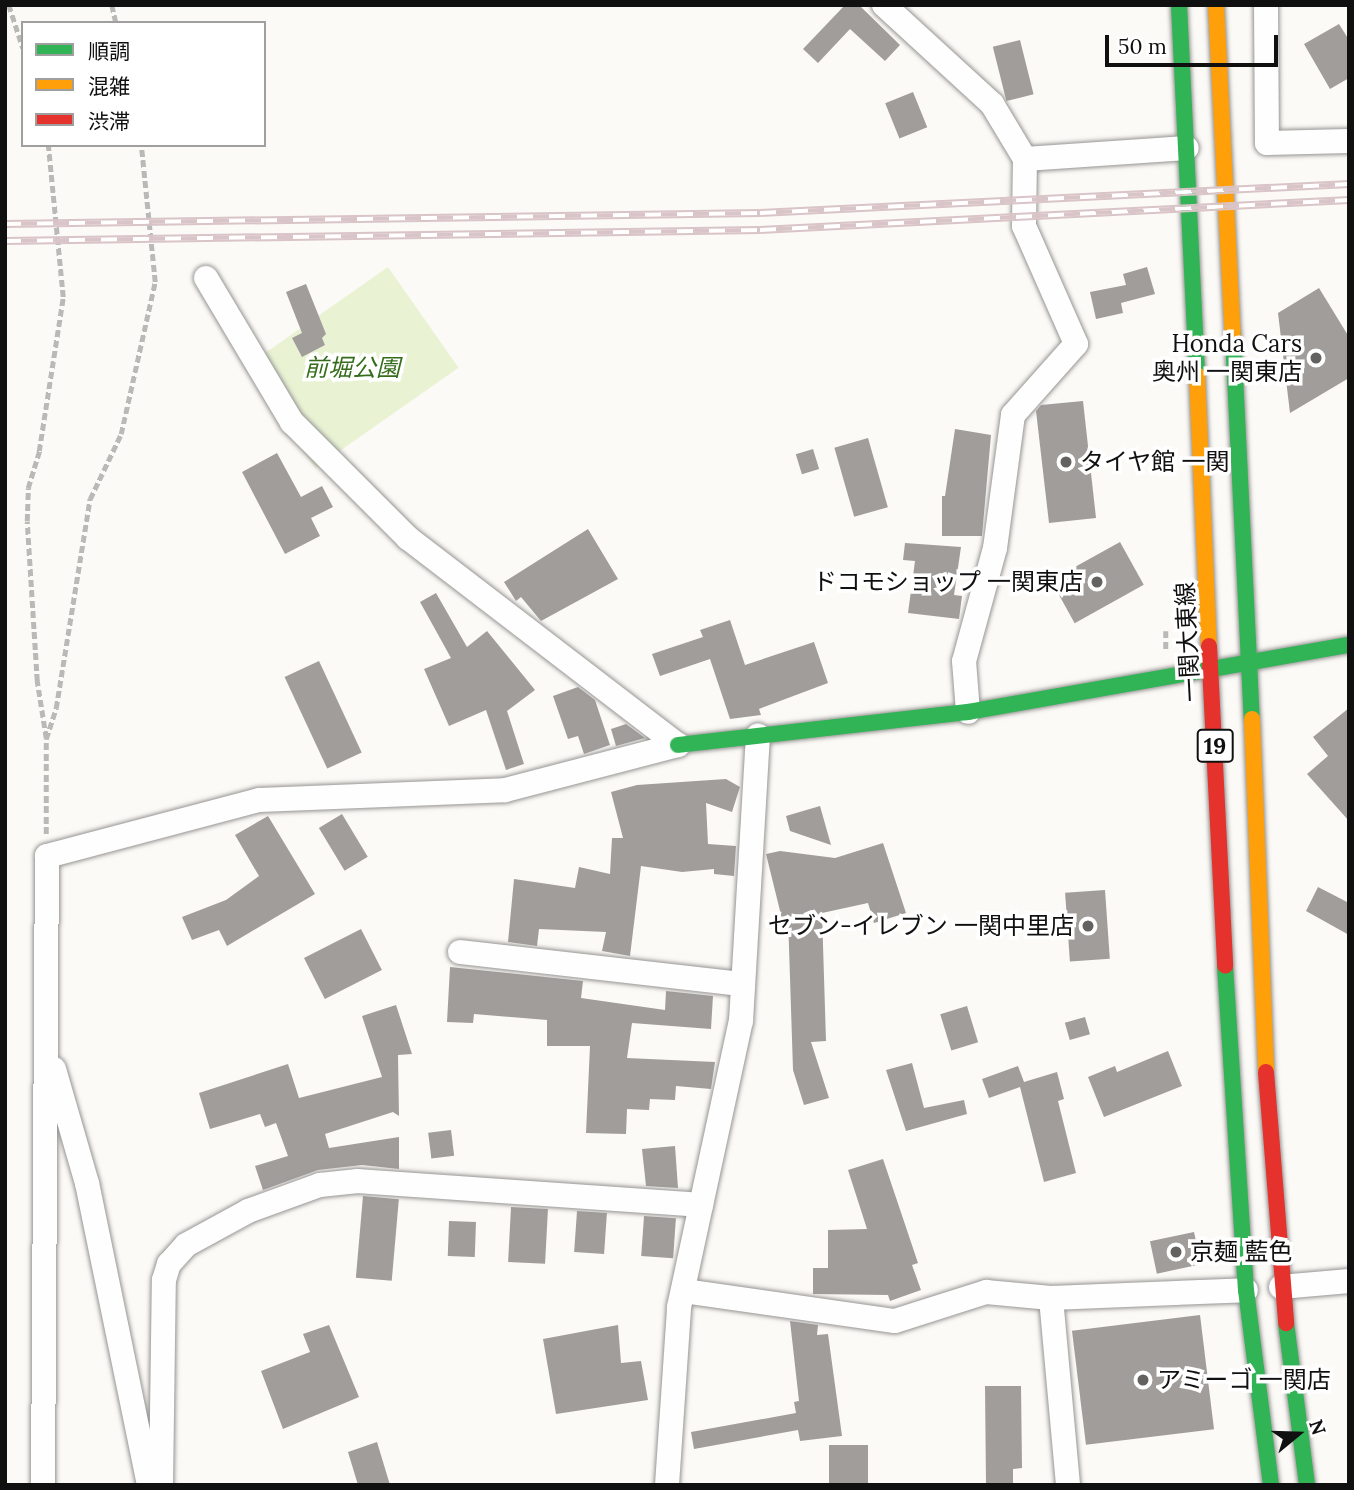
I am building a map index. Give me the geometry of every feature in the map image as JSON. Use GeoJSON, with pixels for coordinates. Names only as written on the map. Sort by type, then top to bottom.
{"type":"FeatureCollection","features":[{"type":"Feature","properties":{"kind":"main road","name":"一関大東線"},"geometry":{"type":"LineString","coordinates":[[1180,5],[1223,933],[1246,1290],[1272,1485]]}},
{"type":"Feature","properties":{"kind":"main road","name":"19"},"geometry":{"type":"LineString","coordinates":[[1216,5],[1250,663],[1266,1096],[1281,1287],[1307,1485]]}},
{"type":"Feature","properties":{"kind":"main road"},"geometry":{"type":"LineString","coordinates":[[678,745],[835,724],[968,712],[1349,645]]}},
{"type":"Feature","properties":{"kind":"street"},"geometry":{"type":"LineString","coordinates":[[884,5],[992,104],[1025,159],[1024,226],[1076,344],[1013,415],[995,548],[964,661],[968,712]]}},
{"type":"Feature","properties":{"kind":"street"},"geometry":{"type":"LineString","coordinates":[[1266,5],[1267,143],[1349,141]]}},
{"type":"Feature","properties":{"kind":"street"},"geometry":{"type":"LineString","coordinates":[[1025,159],[1187,148]]}},
{"type":"Feature","properties":{"kind":"street"},"geometry":{"type":"LineString","coordinates":[[206,278],[292,422],[408,538],[678,745]]}},
{"type":"Feature","properties":{"kind":"street"},"geometry":{"type":"LineString","coordinates":[[667,1485],[676,1347],[684,1291],[741,1021],[758,736]]}},
{"type":"Feature","properties":{"kind":"street"},"geometry":{"type":"LineString","coordinates":[[43,1485],[47,856],[259,800],[505,790],[678,745]]}},
{"type":"Feature","properties":{"kind":"street"},"geometry":{"type":"LineString","coordinates":[[460,952],[742,984]]}},
{"type":"Feature","properties":{"kind":"street"},"geometry":{"type":"LineString","coordinates":[[47,1044],[87,1183],[149,1485]]}},
{"type":"Feature","properties":{"kind":"street"},"geometry":{"type":"LineString","coordinates":[[161,1485],[164,1280],[169,1264],[186,1245],[248,1211],[320,1185],[358,1181],[701,1205]]}},
{"type":"Feature","properties":{"kind":"street"},"geometry":{"type":"LineString","coordinates":[[1281,1287],[1349,1281]]}},
{"type":"Feature","properties":{"kind":"street"},"geometry":{"type":"LineString","coordinates":[[684,1291],[895,1321],[986,1292],[1051,1298],[1246,1290]]}},
{"type":"Feature","properties":{"kind":"street"},"geometry":{"type":"LineString","coordinates":[[1051,1298],[1068,1485]]}},
{"type":"Feature","properties":{"kind":"path"},"geometry":{"type":"LineString","coordinates":[[9,5],[21,42]]}},
{"type":"Feature","properties":{"kind":"path"},"geometry":{"type":"LineString","coordinates":[[47,856],[46,739],[37,681],[27,521],[28,488],[37,461],[63,297],[48,147]]}},
{"type":"Feature","properties":{"kind":"path"},"geometry":{"type":"LineString","coordinates":[[46,739],[56,708],[90,499],[121,435],[155,282],[141,147]]}},
{"type":"Feature","properties":{"kind":"path"},"geometry":{"type":"LineString","coordinates":[[1166,631],[1166,652]]}},
{"type":"Feature","properties":{"kind":"green space","name":"前堀公園"},"geometry":{"type":"Polygon","coordinates":[[[388,267],[459,368],[315,468],[245,367],[388,267]]]}},
{"type":"Feature","properties":{"kind":"building"},"geometry":{"type":"Polygon","coordinates":[[[845,5],[859,5],[900,45],[885,61],[850,29],[818,63],[803,49],[845,5]]]}},
{"type":"Feature","properties":{"kind":"building"},"geometry":{"type":"Polygon","coordinates":[[[1339,24],[1349,40],[1349,78],[1330,89],[1304,44],[1339,24]]]}},
{"type":"Feature","properties":{"kind":"building"},"geometry":{"type":"Polygon","coordinates":[[[1020,40],[1034,94],[1006,101],[993,47],[1020,40]]]}},
{"type":"Feature","properties":{"kind":"building"},"geometry":{"type":"Polygon","coordinates":[[[913,92],[927,127],[899,138],[885,103],[913,92]]]}},
{"type":"Feature","properties":{"kind":"building"},"geometry":{"type":"Polygon","coordinates":[[[1147,267],[1155,294],[1121,303],[1123,313],[1096,319],[1090,292],[1126,285],[1123,274],[1147,267]]]}},
{"type":"Feature","properties":{"kind":"building"},"geometry":{"type":"Polygon","coordinates":[[[306,284],[326,334],[322,338],[325,345],[302,357],[292,338],[302,333],[286,292],[306,284]]]}},
{"type":"Feature","properties":{"kind":"building","name":"Honda Cars 奥州 一関東店"},"geometry":{"type":"Polygon","coordinates":[[[1319,288],[1349,337],[1349,378],[1290,413],[1278,313],[1319,288]]]}},
{"type":"Feature","properties":{"kind":"building","name":"タイヤ館 一関"},"geometry":{"type":"Polygon","coordinates":[[[1083,401],[1096,518],[1049,523],[1036,411],[1041,405],[1083,401]]]}},
{"type":"Feature","properties":{"kind":"building"},"geometry":{"type":"Polygon","coordinates":[[[955,429],[991,435],[982,536],[942,536],[942,496],[945,496],[955,429]]]}},
{"type":"Feature","properties":{"kind":"building"},"geometry":{"type":"Polygon","coordinates":[[[868,438],[888,507],[854,517],[834,448],[868,438]]]}},
{"type":"Feature","properties":{"kind":"building"},"geometry":{"type":"Polygon","coordinates":[[[813,449],[819,469],[802,474],[796,454],[813,449]]]}},
{"type":"Feature","properties":{"kind":"building"},"geometry":{"type":"Polygon","coordinates":[[[277,453],[301,497],[322,486],[333,507],[311,518],[320,536],[285,554],[242,472],[277,453]]]}},
{"type":"Feature","properties":{"kind":"building"},"geometry":{"type":"Polygon","coordinates":[[[588,529],[618,579],[541,621],[521,597],[516,601],[504,582],[588,529]]]}},
{"type":"Feature","properties":{"kind":"building","name":"ドコモショップ 一関東店"},"geometry":{"type":"Polygon","coordinates":[[[1120,542],[1144,585],[1075,623],[1051,580],[1120,542]]]}},
{"type":"Feature","properties":{"kind":"building"},"geometry":{"type":"Polygon","coordinates":[[[905,543],[961,547],[954,595],[962,596],[959,619],[908,613],[915,561],[903,560],[905,543]]]}},
{"type":"Feature","properties":{"kind":"building"},"geometry":{"type":"Polygon","coordinates":[[[436,593],[467,647],[487,631],[535,690],[507,711],[524,764],[506,770],[486,710],[449,726],[424,669],[451,658],[420,602],[436,593]]]}},
{"type":"Feature","properties":{"kind":"building"},"geometry":{"type":"Polygon","coordinates":[[[730,620],[745,665],[814,642],[828,683],[759,709],[761,715],[730,719],[710,659],[660,676],[652,654],[703,637],[700,630],[730,620]]]}},
{"type":"Feature","properties":{"kind":"building"},"geometry":{"type":"Polygon","coordinates":[[[319,661],[362,753],[327,769],[285,677],[319,661]]]}},
{"type":"Feature","properties":{"kind":"building"},"geometry":{"type":"Polygon","coordinates":[[[578,687],[595,700],[610,745],[584,754],[578,736],[568,739],[553,696],[578,687]]]}},
{"type":"Feature","properties":{"kind":"building"},"geometry":{"type":"Polygon","coordinates":[[[1349,708],[1349,821],[1307,774],[1328,756],[1313,737],[1349,708]]]}},
{"type":"Feature","properties":{"kind":"building"},"geometry":{"type":"Polygon","coordinates":[[[626,724],[645,738],[616,746],[611,729],[626,724]]]}},
{"type":"Feature","properties":{"kind":"building"},"geometry":{"type":"Polygon","coordinates":[[[726,779],[740,787],[732,812],[706,803],[708,844],[736,846],[734,876],[714,874],[714,869],[682,872],[641,866],[630,956],[602,951],[606,932],[539,929],[537,946],[508,942],[514,879],[575,888],[579,867],[610,874],[612,838],[623,838],[611,792],[637,785],[726,779]]]}},
{"type":"Feature","properties":{"kind":"building"},"geometry":{"type":"Polygon","coordinates":[[[820,806],[831,845],[790,831],[786,816],[820,806]]]}},
{"type":"Feature","properties":{"kind":"building"},"geometry":{"type":"Polygon","coordinates":[[[342,814],[368,857],[345,871],[319,828],[342,814]]]}},
{"type":"Feature","properties":{"kind":"building"},"geometry":{"type":"Polygon","coordinates":[[[268,816],[315,894],[227,946],[219,930],[192,940],[182,917],[226,900],[259,876],[235,835],[268,816]]]}},
{"type":"Feature","properties":{"kind":"building"},"geometry":{"type":"Polygon","coordinates":[[[883,843],[906,913],[874,923],[868,903],[822,913],[826,1041],[811,1042],[829,1098],[804,1105],[793,1070],[788,917],[782,919],[766,854],[780,851],[835,858],[883,843]]]}},
{"type":"Feature","properties":{"kind":"building"},"geometry":{"type":"Polygon","coordinates":[[[1318,887],[1349,903],[1349,935],[1306,911],[1318,887]]]}},
{"type":"Feature","properties":{"kind":"building","name":"セブン-イレブン 一関中里店"},"geometry":{"type":"Polygon","coordinates":[[[1105,890],[1110,959],[1070,962],[1065,893],[1105,890]]]}},
{"type":"Feature","properties":{"kind":"building"},"geometry":{"type":"Polygon","coordinates":[[[361,929],[382,970],[325,999],[304,958],[361,929]]]}},
{"type":"Feature","properties":{"kind":"building"},"geometry":{"type":"Polygon","coordinates":[[[450,967],[583,981],[581,998],[665,1010],[666,991],[713,996],[711,1029],[632,1023],[627,1058],[715,1062],[711,1089],[676,1086],[675,1100],[650,1099],[649,1110],[627,1109],[626,1134],[586,1133],[590,1046],[547,1046],[547,1020],[474,1014],[473,1023],[447,1022],[450,967]]]}},
{"type":"Feature","properties":{"kind":"building"},"geometry":{"type":"Polygon","coordinates":[[[396,1005],[412,1054],[398,1055],[399,1116],[393,1112],[325,1134],[329,1148],[399,1137],[399,1169],[362,1165],[318,1170],[263,1190],[255,1166],[288,1156],[276,1123],[265,1127],[260,1114],[210,1129],[199,1093],[288,1064],[299,1098],[382,1077],[362,1016],[396,1005]]]}},
{"type":"Feature","properties":{"kind":"building"},"geometry":{"type":"Polygon","coordinates":[[[967,1006],[978,1042],[951,1051],[940,1014],[967,1006]]]}},
{"type":"Feature","properties":{"kind":"building"},"geometry":{"type":"Polygon","coordinates":[[[1085,1017],[1090,1034],[1070,1040],[1065,1023],[1085,1017]]]}},
{"type":"Feature","properties":{"kind":"building"},"geometry":{"type":"Polygon","coordinates":[[[1168,1051],[1182,1086],[1104,1117],[1088,1077],[1115,1066],[1117,1072],[1168,1051]]]}},
{"type":"Feature","properties":{"kind":"building"},"geometry":{"type":"Polygon","coordinates":[[[912,1063],[924,1108],[964,1100],[967,1114],[906,1131],[886,1070],[912,1063]]]}},
{"type":"Feature","properties":{"kind":"building"},"geometry":{"type":"Polygon","coordinates":[[[1018,1066],[1024,1082],[1057,1072],[1064,1099],[1058,1101],[1076,1173],[1044,1182],[1020,1087],[989,1098],[982,1079],[1018,1066]]]}},
{"type":"Feature","properties":{"kind":"building"},"geometry":{"type":"Polygon","coordinates":[[[451,1130],[454,1156],[431,1159],[428,1133],[451,1130]]]}},
{"type":"Feature","properties":{"kind":"building"},"geometry":{"type":"Polygon","coordinates":[[[675,1146],[678,1188],[646,1186],[642,1149],[675,1146]]]}},
{"type":"Feature","properties":{"kind":"building"},"geometry":{"type":"Polygon","coordinates":[[[883,1159],[918,1263],[912,1265],[921,1290],[890,1301],[888,1295],[813,1294],[813,1268],[828,1268],[828,1230],[867,1229],[848,1170],[883,1159]]]}},
{"type":"Feature","properties":{"kind":"building"},"geometry":{"type":"Polygon","coordinates":[[[363,1196],[399,1199],[392,1281],[356,1278],[363,1196]]]}},
{"type":"Feature","properties":{"kind":"building"},"geometry":{"type":"Polygon","coordinates":[[[511,1207],[548,1209],[545,1264],[508,1262],[511,1207]]]}},
{"type":"Feature","properties":{"kind":"building"},"geometry":{"type":"Polygon","coordinates":[[[577,1211],[607,1213],[604,1254],[574,1252],[577,1211]]]}},
{"type":"Feature","properties":{"kind":"building"},"geometry":{"type":"Polygon","coordinates":[[[644,1216],[676,1218],[673,1258],[641,1256],[644,1216]]]}},
{"type":"Feature","properties":{"kind":"building"},"geometry":{"type":"Polygon","coordinates":[[[449,1221],[476,1222],[475,1257],[448,1256],[449,1221]]]}},
{"type":"Feature","properties":{"kind":"building"},"geometry":{"type":"Polygon","coordinates":[[[1194,1232],[1201,1264],[1157,1274],[1150,1241],[1194,1232]]]}},
{"type":"Feature","properties":{"kind":"building","name":"アミーゴ 一関店"},"geometry":{"type":"Polygon","coordinates":[[[1200,1315],[1214,1429],[1086,1445],[1072,1331],[1200,1315]]]}},
{"type":"Feature","properties":{"kind":"building"},"geometry":{"type":"Polygon","coordinates":[[[790,1321],[818,1325],[817,1335],[828,1334],[842,1436],[800,1441],[798,1430],[694,1449],[691,1432],[796,1413],[794,1402],[799,1401],[790,1321]]]}},
{"type":"Feature","properties":{"kind":"building"},"geometry":{"type":"Polygon","coordinates":[[[329,1325],[359,1397],[283,1429],[261,1371],[310,1352],[303,1334],[329,1325]]]}},
{"type":"Feature","properties":{"kind":"building"},"geometry":{"type":"Polygon","coordinates":[[[618,1325],[621,1363],[641,1361],[648,1400],[556,1414],[543,1339],[618,1325]]]}},
{"type":"Feature","properties":{"kind":"building"},"geometry":{"type":"Polygon","coordinates":[[[985,1386],[1021,1386],[1022,1468],[1013,1469],[1013,1485],[986,1485],[985,1386]]]}},
{"type":"Feature","properties":{"kind":"building"},"geometry":{"type":"Polygon","coordinates":[[[377,1442],[390,1485],[358,1485],[348,1452],[377,1442]]]}},
{"type":"Feature","properties":{"kind":"building"},"geometry":{"type":"Polygon","coordinates":[[[829,1445],[868,1445],[868,1485],[829,1485],[829,1445]]]}},
{"type":"Feature","properties":{"kind":"railway"},"geometry":{"type":"LineString","coordinates":[[5,224],[760,213],[1349,184]]}},
{"type":"Feature","properties":{"kind":"railway"},"geometry":{"type":"LineString","coordinates":[[5,241],[760,230],[1349,200]]}},
{"type":"Feature","properties":{"kind":"traffic: fast"},"geometry":{"type":"LineString","coordinates":[[1179,5],[1197,375]]}},
{"type":"Feature","properties":{"kind":"traffic: fast"},"geometry":{"type":"LineString","coordinates":[[1233,335],[1252,719]]}},
{"type":"Feature","properties":{"kind":"traffic: fast"},"geometry":{"type":"LineString","coordinates":[[678,745],[968,712],[1349,645]]}},
{"type":"Feature","properties":{"kind":"traffic: fast"},"geometry":{"type":"LineString","coordinates":[[1225,966],[1246,1290],[1271,1485]]}},
{"type":"Feature","properties":{"kind":"traffic: fast"},"geometry":{"type":"LineString","coordinates":[[1286,1323],[1307,1485]]}},
{"type":"Feature","properties":{"kind":"traffic: slow"},"geometry":{"type":"LineString","coordinates":[[1216,5],[1233,335]]}},
{"type":"Feature","properties":{"kind":"traffic: slow"},"geometry":{"type":"LineString","coordinates":[[1197,375],[1209,646]]}},
{"type":"Feature","properties":{"kind":"traffic: slow"},"geometry":{"type":"LineString","coordinates":[[1252,719],[1266,1072]]}},
{"type":"Feature","properties":{"kind":"traffic: jam"},"geometry":{"type":"LineString","coordinates":[[1209,646],[1225,966]]}},
{"type":"Feature","properties":{"kind":"traffic: jam"},"geometry":{"type":"LineString","coordinates":[[1266,1072],[1286,1323]]}},
{"type":"Feature","properties":{"kind":"place","name":"Honda Cars 奥州 一関東店"},"geometry":{"type":"Point","coordinates":[1316,358]}},
{"type":"Feature","properties":{"kind":"place","name":"タイヤ館 一関"},"geometry":{"type":"Point","coordinates":[1066,462]}},
{"type":"Feature","properties":{"kind":"place","name":"ドコモショップ 一関東店"},"geometry":{"type":"Point","coordinates":[1097,582]}},
{"type":"Feature","properties":{"kind":"place","name":"セブン-イレブン 一関中里店"},"geometry":{"type":"Point","coordinates":[1088,926]}},
{"type":"Feature","properties":{"kind":"place","name":"京麺 藍色"},"geometry":{"type":"Point","coordinates":[1176,1252]}},
{"type":"Feature","properties":{"kind":"place","name":"アミーゴ 一関店"},"geometry":{"type":"Point","coordinates":[1143,1380]}}]}
